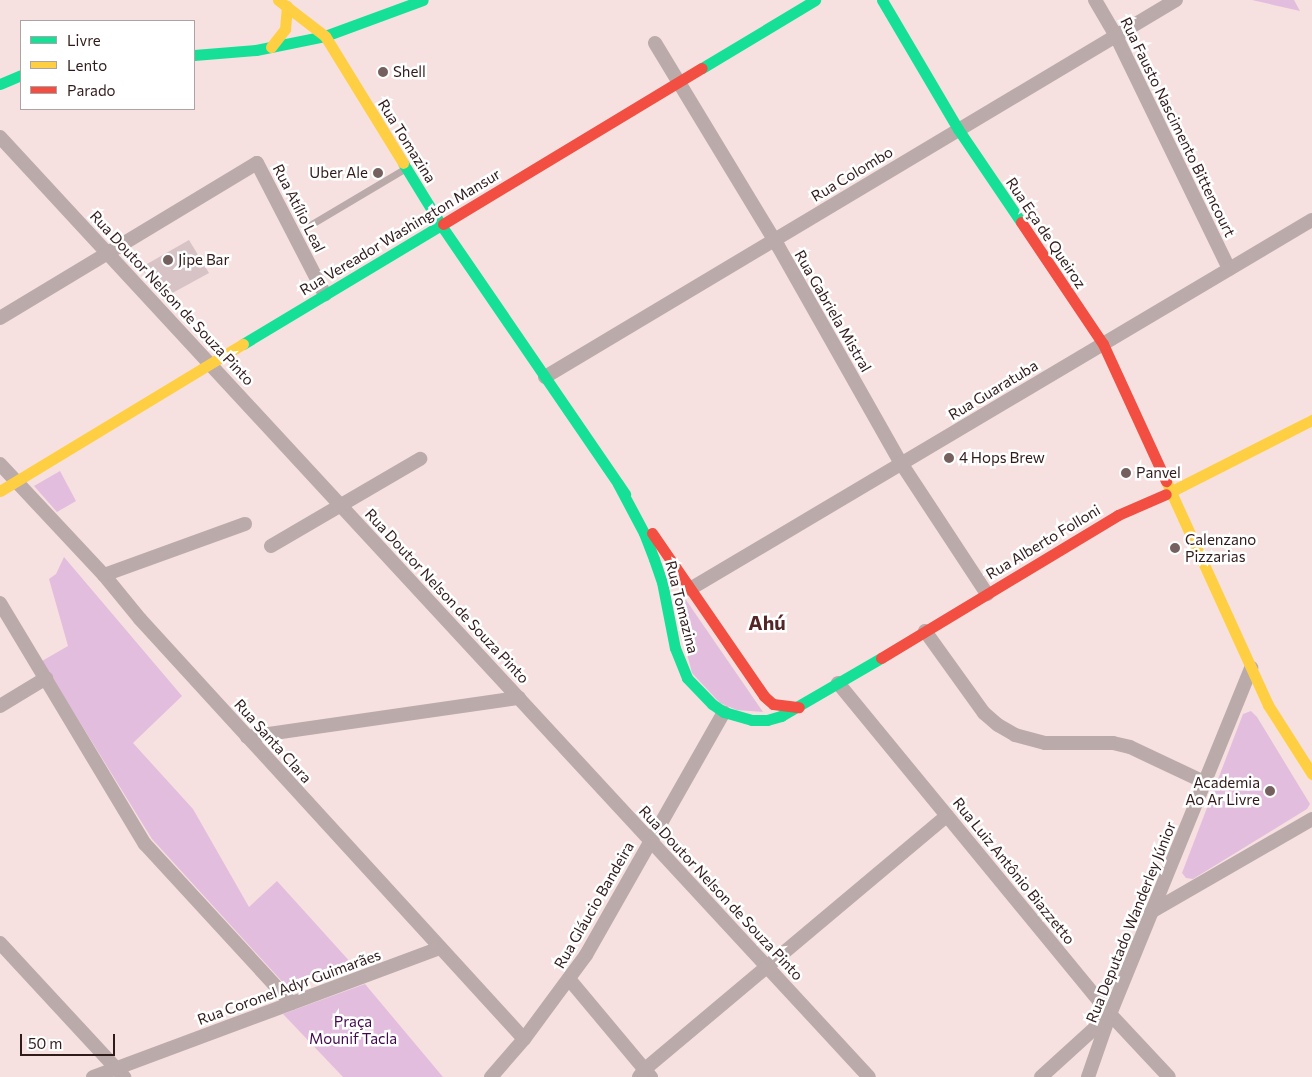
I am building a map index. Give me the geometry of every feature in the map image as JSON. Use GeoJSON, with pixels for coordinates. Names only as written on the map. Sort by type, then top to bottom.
{"type":"FeatureCollection","features":[{"type":"Feature","properties":{"kind":"main road"},"geometry":{"type":"LineString","coordinates":[[195,55],[271,47],[325,36],[423,0]]}},
{"type":"Feature","properties":{"kind":"main road","name":"Rua Vereador Washington Mansur"},"geometry":{"type":"LineString","coordinates":[[0,491],[815,0]]}},
{"type":"Feature","properties":{"kind":"main road","name":"Rua Eça de Queiroz"},"geometry":{"type":"LineString","coordinates":[[882,0],[958,129],[1103,344],[1172,491],[1268,705],[1312,774]]}},
{"type":"Feature","properties":{"kind":"main road"},"geometry":{"type":"LineString","coordinates":[[282,3],[325,36]]}},
{"type":"Feature","properties":{"kind":"main road"},"geometry":{"type":"LineString","coordinates":[[271,47],[285,28],[282,3]]}},
{"type":"Feature","properties":{"kind":"main road","name":"Rua Tomazina"},"geometry":{"type":"LineString","coordinates":[[325,36],[441,225],[618,484],[644,533],[662,582],[764,696],[773,704],[799,707]]}},
{"type":"Feature","properties":{"kind":"main road"},"geometry":{"type":"LineString","coordinates":[[2,79],[20,75]]}},
{"type":"Feature","properties":{"kind":"main road","name":"Rua Alberto Folloni"},"geometry":{"type":"LineString","coordinates":[[799,707],[1118,515],[1172,491],[1312,420]]}},
{"type":"Feature","properties":{"kind":"main road","name":"Rua Tomazina"},"geometry":{"type":"LineString","coordinates":[[618,484],[679,599],[675,648],[687,678],[712,704],[724,712],[752,720],[767,720],[781,716],[799,707]]}},
{"type":"Feature","properties":{"kind":"street","name":"Rua Fausto Nascimento Bittencourt"},"geometry":{"type":"LineString","coordinates":[[1095,0],[1116,36],[1229,269]]}},
{"type":"Feature","properties":{"kind":"street","name":"Rua Colombo"},"geometry":{"type":"LineString","coordinates":[[545,377],[1176,0]]}},
{"type":"Feature","properties":{"kind":"street","name":"Rua Gabriela Mistral"},"geometry":{"type":"LineString","coordinates":[[655,43],[774,240],[901,464],[987,594]]}},
{"type":"Feature","properties":{"kind":"street","name":"Rua Doutor Nelson de Souza Pinto"},"geometry":{"type":"LineString","coordinates":[[0,137],[869,1077]]}},
{"type":"Feature","properties":{"kind":"street","name":"Rua Atílio Leal"},"geometry":{"type":"LineString","coordinates":[[108,253],[257,163],[325,295]]}},
{"type":"Feature","properties":{"kind":"street","name":"Rua Guaratuba"},"geometry":{"type":"LineString","coordinates":[[679,599],[901,464],[1312,220]]}},
{"type":"Feature","properties":{"kind":"street"},"geometry":{"type":"LineString","coordinates":[[0,318],[108,253]]}},
{"type":"Feature","properties":{"kind":"street"},"geometry":{"type":"LineString","coordinates":[[271,546],[420,459]]}},
{"type":"Feature","properties":{"kind":"street","name":"Rua Santa Clara"},"geometry":{"type":"LineString","coordinates":[[0,464],[104,575],[140,619],[524,1039]]}},
{"type":"Feature","properties":{"kind":"street"},"geometry":{"type":"LineString","coordinates":[[104,575],[245,524]]}},
{"type":"Feature","properties":{"kind":"street"},"geometry":{"type":"LineString","coordinates":[[0,602],[145,844],[291,1003]]}},
{"type":"Feature","properties":{"kind":"street"},"geometry":{"type":"LineString","coordinates":[[925,631],[984,713],[998,725],[1015,734],[1045,743],[1113,743],[1130,747],[1204,782]]}},
{"type":"Feature","properties":{"kind":"street","name":"Rua Deputado Wanderley Júnior"},"geometry":{"type":"LineString","coordinates":[[1088,1077],[1110,1014],[1251,668]]}},
{"type":"Feature","properties":{"kind":"street"},"geometry":{"type":"LineString","coordinates":[[0,706],[46,678]]}},
{"type":"Feature","properties":{"kind":"street","name":"Rua Luiz Antônio Biazzetto"},"geometry":{"type":"LineString","coordinates":[[838,683],[1110,1014],[1169,1077]]}},
{"type":"Feature","properties":{"kind":"street"},"geometry":{"type":"LineString","coordinates":[[247,737],[519,698]]}},
{"type":"Feature","properties":{"kind":"street","name":"Rua Gláucio Bandeira"},"geometry":{"type":"LineString","coordinates":[[492,1077],[524,1039],[586,955],[724,712]]}},
{"type":"Feature","properties":{"kind":"street"},"geometry":{"type":"LineString","coordinates":[[570,979],[645,1074],[767,966],[947,816]]}},
{"type":"Feature","properties":{"kind":"street"},"geometry":{"type":"LineString","coordinates":[[1151,912],[1312,819]]}},
{"type":"Feature","properties":{"kind":"street"},"geometry":{"type":"LineString","coordinates":[[0,943],[119,1073]]}},
{"type":"Feature","properties":{"kind":"street","name":"Rua Coronel Adyr Guimarães"},"geometry":{"type":"LineString","coordinates":[[93,1077],[119,1073],[291,1003],[440,948]]}},
{"type":"Feature","properties":{"kind":"street"},"geometry":{"type":"LineString","coordinates":[[1041,1077],[1110,1014]]}},
{"type":"Feature","properties":{"kind":"lane"},"geometry":{"type":"LineString","coordinates":[[310,225],[406,167]]}},
{"type":"Feature","properties":{"kind":"green space"},"geometry":{"type":"Polygon","coordinates":[[[1252,0],[1294,0],[1300,11],[1252,0]]]}},
{"type":"Feature","properties":{"kind":"green space"},"geometry":{"type":"Polygon","coordinates":[[[60,471],[76,501],[57,512],[34,486],[60,471]]]}},
{"type":"Feature","properties":{"kind":"green space"},"geometry":{"type":"Polygon","coordinates":[[[64,557],[182,696],[133,743],[193,809],[249,907],[277,881],[353,965],[288,988],[152,839],[42,661],[68,646],[49,579],[56,574],[64,557]]]}},
{"type":"Feature","properties":{"kind":"green space"},"geometry":{"type":"Polygon","coordinates":[[[686,600],[763,712],[737,710],[720,703],[692,673],[675,606],[686,600]]]}},
{"type":"Feature","properties":{"kind":"green space"},"geometry":{"type":"Polygon","coordinates":[[[1251,711],[1257,717],[1310,804],[1307,809],[1193,879],[1186,878],[1182,873],[1243,714],[1251,711]]]}},
{"type":"Feature","properties":{"kind":"green space","name":"Praça Mounif Tacla"},"geometry":{"type":"Polygon","coordinates":[[[365,984],[443,1077],[343,1077],[283,1014],[365,984]]]}},
{"type":"Feature","properties":{"kind":"building"},"geometry":{"type":"Polygon","coordinates":[[[189,240],[209,273],[167,296],[140,268],[189,240]]]}},
{"type":"Feature","properties":{"kind":"traffic: fast"},"geometry":{"type":"LineString","coordinates":[[195,55],[256,50],[325,36],[423,0]]}},
{"type":"Feature","properties":{"kind":"traffic: fast"},"geometry":{"type":"LineString","coordinates":[[702,68],[815,0]]}},
{"type":"Feature","properties":{"kind":"traffic: fast"},"geometry":{"type":"LineString","coordinates":[[882,0],[958,129],[1021,222]]}},
{"type":"Feature","properties":{"kind":"traffic: fast"},"geometry":{"type":"LineString","coordinates":[[0,84],[20,75]]}},
{"type":"Feature","properties":{"kind":"traffic: fast"},"geometry":{"type":"LineString","coordinates":[[403,163],[441,225],[625,494]]}},
{"type":"Feature","properties":{"kind":"traffic: fast"},"geometry":{"type":"LineString","coordinates":[[243,344],[443,224]]}},
{"type":"Feature","properties":{"kind":"traffic: fast"},"geometry":{"type":"LineString","coordinates":[[618,484],[644,533],[654,559],[662,582],[675,648],[687,678],[712,704],[724,712],[752,720],[767,720],[781,716],[881,658]]}},
{"type":"Feature","properties":{"kind":"traffic: slow"},"geometry":{"type":"LineString","coordinates":[[278,0],[325,36],[403,163]]}},
{"type":"Feature","properties":{"kind":"traffic: slow"},"geometry":{"type":"LineString","coordinates":[[271,47],[285,29],[287,6]]}},
{"type":"Feature","properties":{"kind":"traffic: slow"},"geometry":{"type":"LineString","coordinates":[[0,491],[243,344]]}},
{"type":"Feature","properties":{"kind":"traffic: slow"},"geometry":{"type":"LineString","coordinates":[[1166,494],[1312,420]]}},
{"type":"Feature","properties":{"kind":"traffic: slow"},"geometry":{"type":"LineString","coordinates":[[1166,481],[1268,705],[1312,774]]}},
{"type":"Feature","properties":{"kind":"traffic: jam"},"geometry":{"type":"LineString","coordinates":[[443,224],[702,68]]}},
{"type":"Feature","properties":{"kind":"traffic: jam"},"geometry":{"type":"LineString","coordinates":[[1021,222],[1103,344],[1166,481]]}},
{"type":"Feature","properties":{"kind":"traffic: jam"},"geometry":{"type":"LineString","coordinates":[[881,658],[1118,515],[1166,494]]}},
{"type":"Feature","properties":{"kind":"traffic: jam"},"geometry":{"type":"LineString","coordinates":[[652,533],[764,696],[773,704],[799,707]]}},
{"type":"Feature","properties":{"kind":"place","name":"Shell"},"geometry":{"type":"Point","coordinates":[383,72]}},
{"type":"Feature","properties":{"kind":"place","name":"Uber Ale"},"geometry":{"type":"Point","coordinates":[378,173]}},
{"type":"Feature","properties":{"kind":"place","name":"Jipe Bar"},"geometry":{"type":"Point","coordinates":[168,260]}},
{"type":"Feature","properties":{"kind":"place","name":"4 Hops Brew"},"geometry":{"type":"Point","coordinates":[949,458]}},
{"type":"Feature","properties":{"kind":"place","name":"Panvel"},"geometry":{"type":"Point","coordinates":[1126,473]}},
{"type":"Feature","properties":{"kind":"place","name":"Calenzano Pizzarias"},"geometry":{"type":"Point","coordinates":[1175,548]}},
{"type":"Feature","properties":{"kind":"place","name":"Academia Ao Ar Livre"},"geometry":{"type":"Point","coordinates":[1270,791]}},
{"type":"Feature","properties":{"kind":"district","name":"Ahú"},"geometry":{"type":"Point","coordinates":[767,622]}}]}
